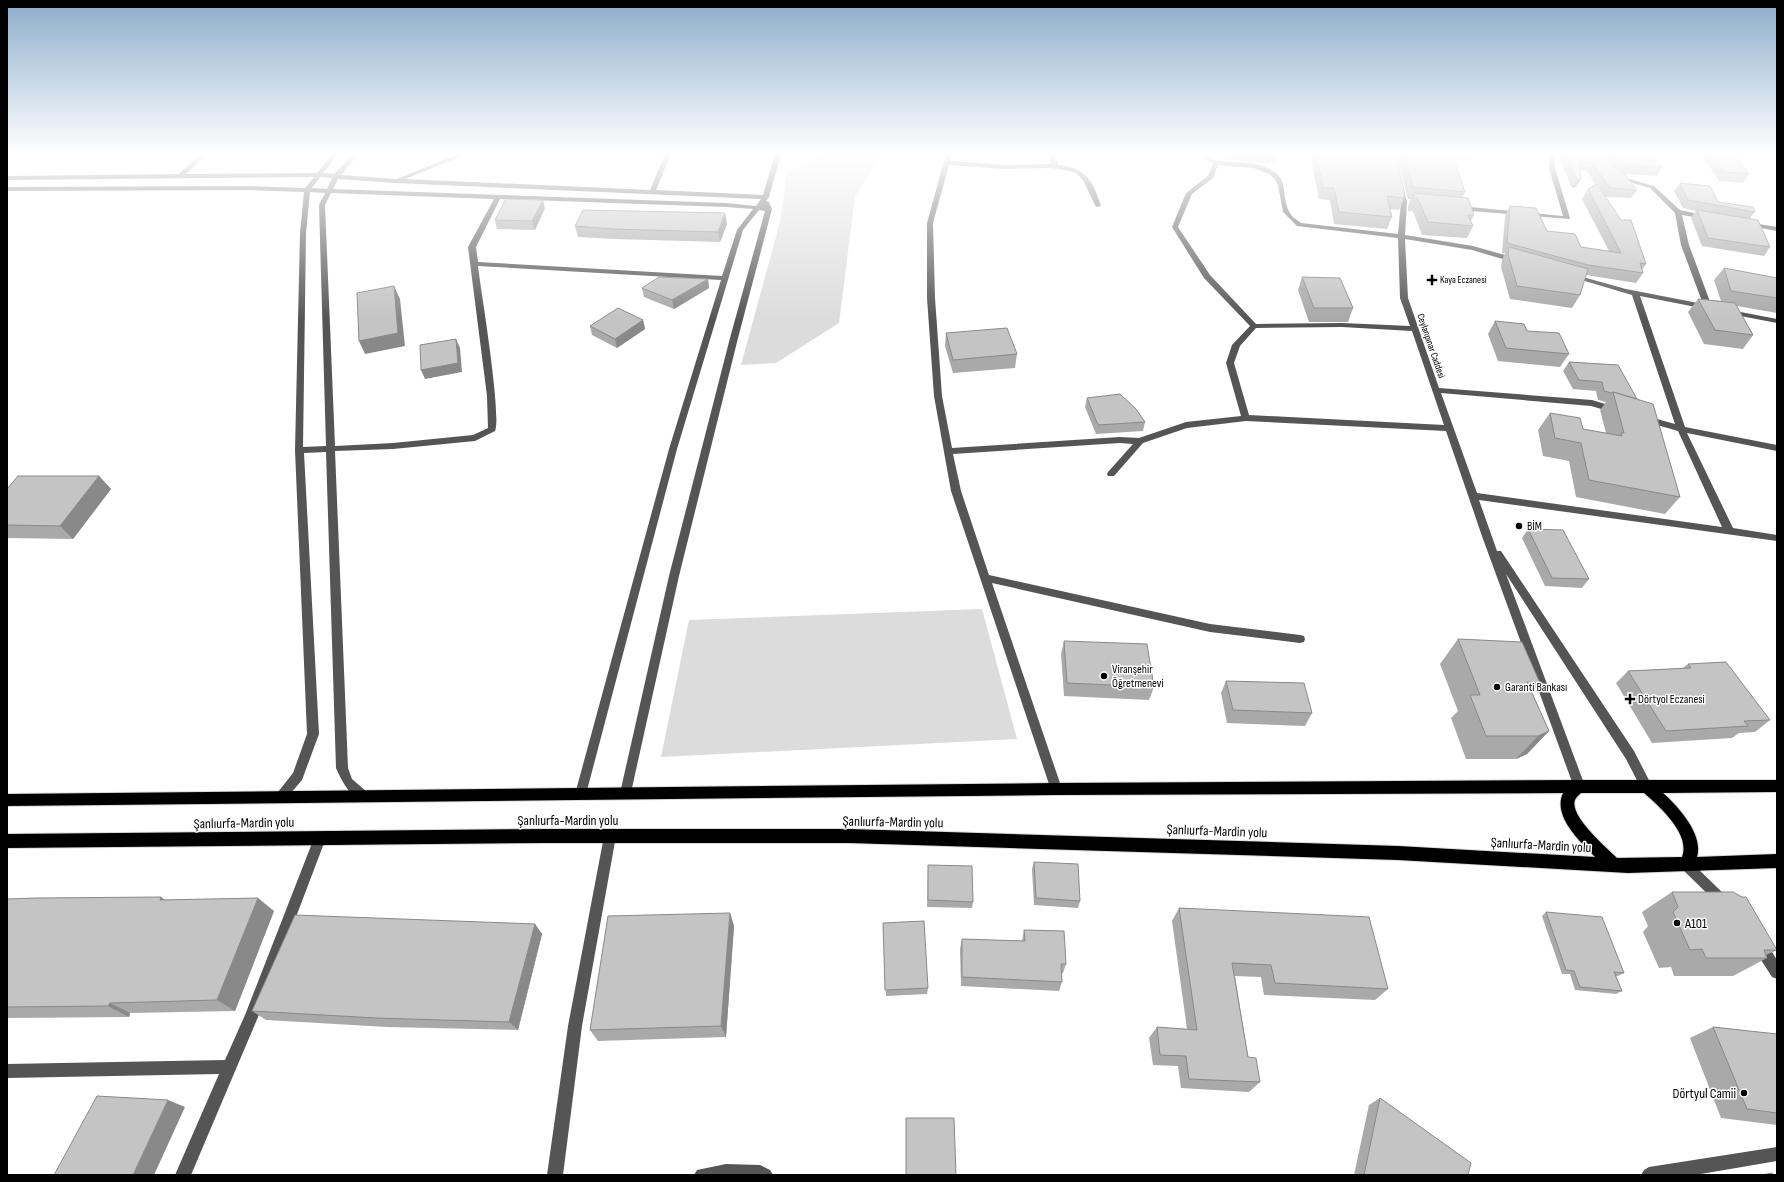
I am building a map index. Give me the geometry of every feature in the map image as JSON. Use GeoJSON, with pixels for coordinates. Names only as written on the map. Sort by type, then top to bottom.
{"type":"FeatureCollection","features":[{"type":"Feature","properties":{"kind":"highway"},"geometry":{"type":"LineString","coordinates":[[1580,786],[1568,796],[1567,805],[1576,826],[1614,865]]}},
{"type":"Feature","properties":{"kind":"highway"},"geometry":{"type":"LineString","coordinates":[[1646,786],[1668,805],[1687,832],[1691,853],[1686,865]]}},
{"type":"Feature","properties":{"kind":"highway"},"geometry":{"type":"LineString","coordinates":[[7,800],[1056,789],[1777,786]]}},
{"type":"Feature","properties":{"kind":"highway","name":"Şanlıurfa-Mardin yolu"},"geometry":{"type":"LineString","coordinates":[[7,841],[610,836],[857,837],[1390,852],[1614,865],[1686,865],[1777,861]]}},
{"type":"Feature","properties":{"kind":"street"},"geometry":{"type":"LineString","coordinates":[[280,797],[298,776],[313,734],[299,450],[303,233],[305,209]]}},
{"type":"Feature","properties":{"kind":"street"},"geometry":{"type":"LineString","coordinates":[[322,209],[342,768],[348,782],[363,796]]}},
{"type":"Feature","properties":{"kind":"street"},"geometry":{"type":"LineString","coordinates":[[299,450],[393,446],[475,438],[492,429],[493,420],[491,396],[472,247],[492,209]]}},
{"type":"Feature","properties":{"kind":"street"},"geometry":{"type":"LineString","coordinates":[[580,794],[673,449],[740,230],[756,209]]}},
{"type":"Feature","properties":{"kind":"street"},"geometry":{"type":"LineString","coordinates":[[626,793],[674,576],[734,338],[769,209]]}},
{"type":"Feature","properties":{"kind":"street"},"geometry":{"type":"LineString","coordinates":[[934,209],[930,223],[931,298],[938,396],[956,491],[1056,789]]}},
{"type":"Feature","properties":{"kind":"street"},"geometry":{"type":"LineString","coordinates":[[1182,209],[1175,227],[1207,276],[1254,326]]}},
{"type":"Feature","properties":{"kind":"street"},"geometry":{"type":"LineString","coordinates":[[1284,209],[1292,220],[1299,225],[1401,236],[1473,248],[1526,263]]}},
{"type":"Feature","properties":{"kind":"street","name":"Ceylanpınar Caddesi"},"geometry":{"type":"LineString","coordinates":[[1407,209],[1401,236],[1404,298],[1488,539]]}},
{"type":"Feature","properties":{"kind":"street"},"geometry":{"type":"LineString","coordinates":[[1473,209],[1567,218],[1564,209]]}},
{"type":"Feature","properties":{"kind":"street"},"geometry":{"type":"LineString","coordinates":[[1675,209],[1678,212],[1686,245],[1716,309]]}},
{"type":"Feature","properties":{"kind":"street"},"geometry":{"type":"LineString","coordinates":[[1678,212],[1716,218]]}},
{"type":"Feature","properties":{"kind":"street"},"geometry":{"type":"LineString","coordinates":[[1739,222],[1777,229]]}},
{"type":"Feature","properties":{"kind":"street"},"geometry":{"type":"LineString","coordinates":[[474,264],[725,278]]}},
{"type":"Feature","properties":{"kind":"street"},"geometry":{"type":"LineString","coordinates":[[1564,274],[1636,293],[1776,323]]}},
{"type":"Feature","properties":{"kind":"street"},"geometry":{"type":"LineString","coordinates":[[1636,293],[1681,429],[1729,531]]}},
{"type":"Feature","properties":{"kind":"street"},"geometry":{"type":"LineString","coordinates":[[1246,418],[1230,363],[1236,345],[1254,326],[1342,325],[1415,329]]}},
{"type":"Feature","properties":{"kind":"street"},"geometry":{"type":"LineString","coordinates":[[1436,390],[1592,404],[1622,412]]}},
{"type":"Feature","properties":{"kind":"street"},"geometry":{"type":"LineString","coordinates":[[1637,416],[1681,429],[1777,448]]}},
{"type":"Feature","properties":{"kind":"street"},"geometry":{"type":"LineString","coordinates":[[948,451],[1120,440],[1140,441],[1186,425],[1246,418],[1449,428]]}},
{"type":"Feature","properties":{"kind":"street"},"geometry":{"type":"LineString","coordinates":[[1111,474],[1140,441]]}},
{"type":"Feature","properties":{"kind":"street"},"geometry":{"type":"LineString","coordinates":[[1473,496],[1777,538]]}},
{"type":"Feature","properties":{"kind":"street"},"geometry":{"type":"LineString","coordinates":[[1488,539],[1580,786]]}},
{"type":"Feature","properties":{"kind":"street"},"geometry":{"type":"LineString","coordinates":[[1488,539],[1630,755],[1646,786]]}},
{"type":"Feature","properties":{"kind":"street"},"geometry":{"type":"LineString","coordinates":[[985,578],[1210,628],[1300,638]]}},
{"type":"Feature","properties":{"kind":"street"},"geometry":{"type":"LineString","coordinates":[[555,1175],[575,1026],[610,836]]}},
{"type":"Feature","properties":{"kind":"street"},"geometry":{"type":"LineString","coordinates":[[183,1175],[251,1017],[320,838]]}},
{"type":"Feature","properties":{"kind":"street"},"geometry":{"type":"LineString","coordinates":[[1686,865],[1733,911]]}},
{"type":"Feature","properties":{"kind":"street"},"geometry":{"type":"LineString","coordinates":[[1753,933],[1777,972]]}},
{"type":"Feature","properties":{"kind":"street"},"geometry":{"type":"LineString","coordinates":[[7,1071],[230,1067]]}},
{"type":"Feature","properties":{"kind":"street"},"geometry":{"type":"LineString","coordinates":[[1649,1175],[1777,1154]]}},
{"type":"Feature","properties":{"kind":"street"},"geometry":{"type":"LineString","coordinates":[[702,1175],[726,1172],[760,1173],[765,1175]]}},
{"type":"Feature","properties":{"kind":"shaded area"},"geometry":{"type":"Polygon","coordinates":[[[782,209],[853,209],[839,323],[776,363],[741,365],[780,222],[782,209]]]}},
{"type":"Feature","properties":{"kind":"shaded area"},"geometry":{"type":"Polygon","coordinates":[[[982,609],[1017,739],[661,757],[689,620],[982,609]]]}},
{"type":"Feature","properties":{"kind":"building"},"geometry":{"type":"Polygon","coordinates":[[[501,209],[538,209],[532,221],[495,220],[501,209]]]}},
{"type":"Feature","properties":{"kind":"building"},"geometry":{"type":"Polygon","coordinates":[[[1338,209],[1390,209],[1392,217],[1339,212],[1338,209]]]}},
{"type":"Feature","properties":{"kind":"building"},"geometry":{"type":"Polygon","coordinates":[[[1422,209],[1472,209],[1474,215],[1468,215],[1473,226],[1428,222],[1422,209]]]}},
{"type":"Feature","properties":{"kind":"building"},"geometry":{"type":"Polygon","coordinates":[[[1510,209],[1537,209],[1547,231],[1575,234],[1581,247],[1621,253],[1598,209],[1614,209],[1621,220],[1631,220],[1646,264],[1640,263],[1643,273],[1588,265],[1507,243],[1510,209]]]}},
{"type":"Feature","properties":{"kind":"building"},"geometry":{"type":"Polygon","coordinates":[[[1739,209],[1754,209],[1755,212],[1739,209]]]}},
{"type":"Feature","properties":{"kind":"building"},"geometry":{"type":"Polygon","coordinates":[[[583,210],[725,213],[718,232],[613,229],[575,226],[583,210]]]}},
{"type":"Feature","properties":{"kind":"building"},"geometry":{"type":"Polygon","coordinates":[[[1697,210],[1758,220],[1770,247],[1708,238],[1697,210]]]}},
{"type":"Feature","properties":{"kind":"building"},"geometry":{"type":"Polygon","coordinates":[[[1509,247],[1588,269],[1580,295],[1517,286],[1508,254],[1509,247]]]}},
{"type":"Feature","properties":{"kind":"building"},"geometry":{"type":"Polygon","coordinates":[[[1724,268],[1777,278],[1777,298],[1731,291],[1724,268]]]}},
{"type":"Feature","properties":{"kind":"building"},"geometry":{"type":"Polygon","coordinates":[[[659,277],[708,279],[672,300],[642,288],[659,277]]]}},
{"type":"Feature","properties":{"kind":"building"},"geometry":{"type":"Polygon","coordinates":[[[1302,277],[1340,278],[1353,308],[1314,308],[1302,277]]]}},
{"type":"Feature","properties":{"kind":"building"},"geometry":{"type":"Polygon","coordinates":[[[394,286],[398,333],[359,341],[357,293],[394,286]]]}},
{"type":"Feature","properties":{"kind":"building"},"geometry":{"type":"Polygon","coordinates":[[[1698,299],[1735,303],[1753,335],[1715,330],[1698,299]]]}},
{"type":"Feature","properties":{"kind":"building"},"geometry":{"type":"Polygon","coordinates":[[[618,308],[643,320],[615,339],[590,326],[618,308]]]}},
{"type":"Feature","properties":{"kind":"building"},"geometry":{"type":"Polygon","coordinates":[[[1495,321],[1524,324],[1527,331],[1559,333],[1569,354],[1506,348],[1495,321]]]}},
{"type":"Feature","properties":{"kind":"building"},"geometry":{"type":"Polygon","coordinates":[[[1007,328],[1017,354],[953,360],[946,333],[1007,328]]]}},
{"type":"Feature","properties":{"kind":"building"},"geometry":{"type":"Polygon","coordinates":[[[456,339],[458,363],[421,370],[420,345],[456,339]]]}},
{"type":"Feature","properties":{"kind":"building"},"geometry":{"type":"Polygon","coordinates":[[[1569,362],[1618,365],[1637,399],[1604,391],[1602,382],[1579,380],[1569,362]]]}},
{"type":"Feature","properties":{"kind":"building"},"geometry":{"type":"Polygon","coordinates":[[[1613,392],[1653,404],[1680,497],[1589,480],[1581,443],[1555,438],[1550,413],[1580,418],[1583,429],[1622,436],[1621,433],[1624,433],[1613,392]]]}},
{"type":"Feature","properties":{"kind":"building"},"geometry":{"type":"Polygon","coordinates":[[[1120,394],[1136,409],[1145,422],[1098,425],[1087,398],[1120,394]]]}},
{"type":"Feature","properties":{"kind":"building"},"geometry":{"type":"Polygon","coordinates":[[[18,476],[99,476],[60,526],[7,525],[7,489],[18,476]]]}},
{"type":"Feature","properties":{"kind":"building"},"geometry":{"type":"Polygon","coordinates":[[[1528,529],[1563,530],[1589,579],[1552,578],[1528,529]]]}},
{"type":"Feature","properties":{"kind":"building"},"geometry":{"type":"Polygon","coordinates":[[[1458,639],[1522,642],[1540,683],[1527,682],[1549,731],[1538,736],[1486,736],[1470,695],[1480,695],[1458,639]]]}},
{"type":"Feature","properties":{"kind":"building","name":"Viranşehir Öğretmenevi"},"geometry":{"type":"Polygon","coordinates":[[[1064,641],[1147,644],[1154,687],[1067,683],[1064,641]]]}},
{"type":"Feature","properties":{"kind":"building"},"geometry":{"type":"Polygon","coordinates":[[[1726,662],[1770,720],[1744,721],[1748,726],[1666,731],[1628,671],[1691,668],[1688,664],[1726,662]]]}},
{"type":"Feature","properties":{"kind":"building"},"geometry":{"type":"Polygon","coordinates":[[[1226,681],[1304,683],[1312,713],[1233,710],[1226,681]]]}},
{"type":"Feature","properties":{"kind":"building"},"geometry":{"type":"Polygon","coordinates":[[[1034,862],[1078,864],[1080,901],[1036,898],[1034,862]]]}},
{"type":"Feature","properties":{"kind":"building"},"geometry":{"type":"Polygon","coordinates":[[[928,865],[972,866],[973,902],[928,900],[928,865]]]}},
{"type":"Feature","properties":{"kind":"building"},"geometry":{"type":"Polygon","coordinates":[[[1672,892],[1733,892],[1742,897],[1746,897],[1777,950],[1764,950],[1767,958],[1706,958],[1702,949],[1690,950],[1673,912],[1678,907],[1672,892]]]}},
{"type":"Feature","properties":{"kind":"building"},"geometry":{"type":"Polygon","coordinates":[[[161,897],[160,900],[258,898],[217,1000],[110,1003],[108,1006],[7,1007],[7,899],[161,897]]]}},
{"type":"Feature","properties":{"kind":"building"},"geometry":{"type":"Polygon","coordinates":[[[1179,908],[1369,917],[1388,989],[1275,983],[1271,965],[1232,963],[1248,1057],[1256,1058],[1260,1082],[1189,1079],[1186,1056],[1160,1055],[1157,1027],[1197,1030],[1179,908]]]}},
{"type":"Feature","properties":{"kind":"building"},"geometry":{"type":"Polygon","coordinates":[[[1546,912],[1602,917],[1624,973],[1614,972],[1622,991],[1580,987],[1574,971],[1566,970],[1546,912]]]}},
{"type":"Feature","properties":{"kind":"building"},"geometry":{"type":"Polygon","coordinates":[[[730,913],[721,1026],[590,1030],[608,916],[730,913]]]}},
{"type":"Feature","properties":{"kind":"building"},"geometry":{"type":"Polygon","coordinates":[[[295,915],[535,924],[509,1022],[376,1018],[252,1011],[295,915]]]}},
{"type":"Feature","properties":{"kind":"building"},"geometry":{"type":"Polygon","coordinates":[[[924,921],[928,988],[885,990],[883,923],[924,921]]]}},
{"type":"Feature","properties":{"kind":"building"},"geometry":{"type":"Polygon","coordinates":[[[1024,930],[1064,931],[1066,964],[1061,964],[1062,982],[962,977],[962,939],[1025,941],[1024,930]]]}},
{"type":"Feature","properties":{"kind":"building"},"geometry":{"type":"Polygon","coordinates":[[[1713,1027],[1777,1034],[1777,1113],[1747,1109],[1713,1027]]]}},
{"type":"Feature","properties":{"kind":"building"},"geometry":{"type":"Polygon","coordinates":[[[97,1096],[168,1100],[133,1175],[54,1175],[97,1096]]]}},
{"type":"Feature","properties":{"kind":"building"},"geometry":{"type":"Polygon","coordinates":[[[1380,1098],[1471,1163],[1468,1175],[1364,1175],[1380,1098]]]}},
{"type":"Feature","properties":{"kind":"building"},"geometry":{"type":"Polygon","coordinates":[[[906,1118],[954,1118],[956,1175],[906,1175],[906,1118]]]}},
{"type":"Feature","properties":{"kind":"building"},"geometry":{"type":"Polygon","coordinates":[[[1772,1173],[1774,1175],[1762,1175],[1772,1173]]]}},
{"type":"Feature","properties":{"kind":"place","name":"Kaya Eczanesi"},"geometry":{"type":"Point","coordinates":[1432,280]}},
{"type":"Feature","properties":{"kind":"place","name":"BİM"},"geometry":{"type":"Point","coordinates":[1519,526]}},
{"type":"Feature","properties":{"kind":"place","name":"Viranşehir Öğretmenevi"},"geometry":{"type":"Point","coordinates":[1104,676]}},
{"type":"Feature","properties":{"kind":"place","name":"Garanti Bankası"},"geometry":{"type":"Point","coordinates":[1497,687]}},
{"type":"Feature","properties":{"kind":"place","name":"Dörtyol Eczanesi"},"geometry":{"type":"Point","coordinates":[1630,699]}},
{"type":"Feature","properties":{"kind":"place","name":"A101"},"geometry":{"type":"Point","coordinates":[1677,923]}},
{"type":"Feature","properties":{"kind":"place","name":"Dörtyul Camii"},"geometry":{"type":"Point","coordinates":[1744,1093]}}]}
